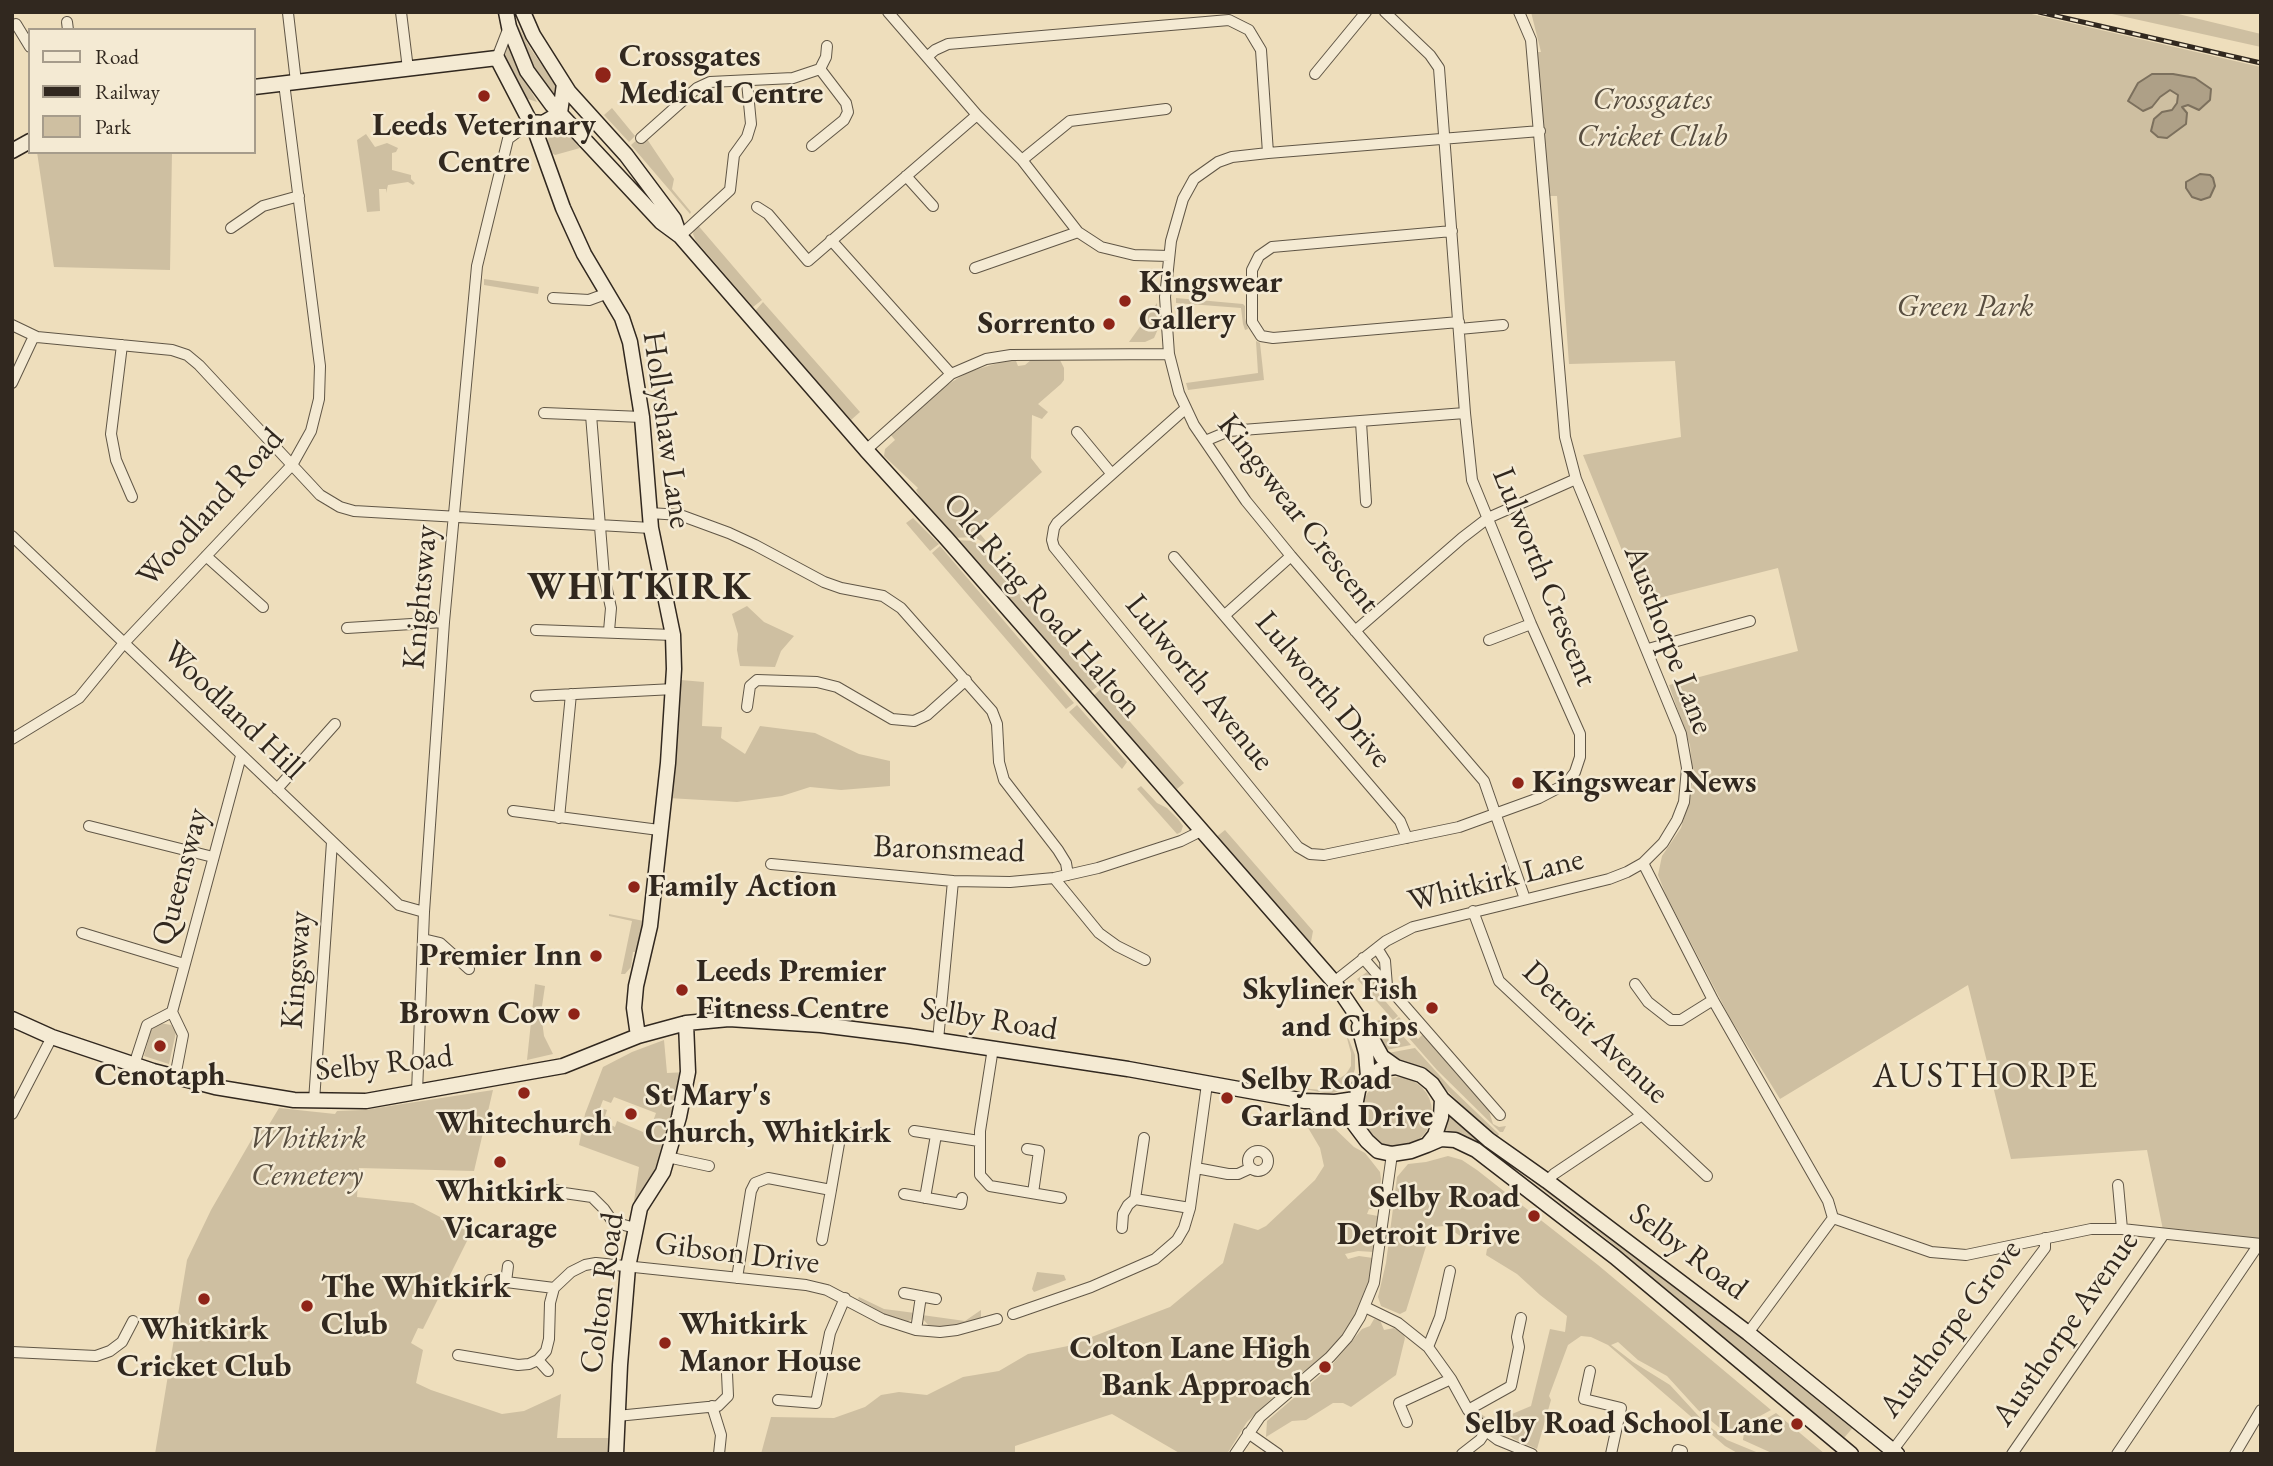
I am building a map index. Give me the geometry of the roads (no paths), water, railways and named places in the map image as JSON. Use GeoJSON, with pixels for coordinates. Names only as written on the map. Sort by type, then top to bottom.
{"type":"FeatureCollection","features":[{"type":"Feature","properties":{"kind":"main road"},"geometry":{"type":"LineString","coordinates":[[523,12],[533,34],[564,84],[650,187],[678,225],[680,236]]}},
{"type":"Feature","properties":{"kind":"main road"},"geometry":{"type":"LineString","coordinates":[[507,20],[527,71],[662,222],[680,236]]}},
{"type":"Feature","properties":{"kind":"main road"},"geometry":{"type":"LineString","coordinates":[[256,87],[497,58]]}},
{"type":"Feature","properties":{"kind":"main road","name":"Hollyshaw Lane"},"geometry":{"type":"LineString","coordinates":[[497,58],[531,122],[584,254],[622,318],[630,342],[642,416],[651,528],[673,635],[674,689],[650,926],[636,986],[634,1008],[638,1036]]}},
{"type":"Feature","properties":{"kind":"main road"},"geometry":{"type":"LineString","coordinates":[[558,107],[564,84]]}},
{"type":"Feature","properties":{"kind":"main road"},"geometry":{"type":"LineString","coordinates":[[531,122],[536,113],[580,105]]}},
{"type":"Feature","properties":{"kind":"main road"},"geometry":{"type":"LineString","coordinates":[[12,151],[28,142]]}},
{"type":"Feature","properties":{"kind":"main road","name":"Old Ring Road Halton"},"geometry":{"type":"LineString","coordinates":[[680,236],[1334,982],[1382,1057],[1396,1067]]}},
{"type":"Feature","properties":{"kind":"main road","name":"Old Ring Road Halton"},"geometry":{"type":"LineString","coordinates":[[1357,1017],[1366,1053],[1368,1077]]}},
{"type":"Feature","properties":{"kind":"main road","name":"Selby Road"},"geometry":{"type":"LineString","coordinates":[[12,1019],[52,1037],[175,1077],[247,1094],[314,1101],[366,1101],[563,1066],[638,1036],[686,1023],[729,1019],[775,1021],[938,1040],[1305,1101],[1335,1102],[1355,1099]]}},
{"type":"Feature","properties":{"kind":"main road","name":"Colton Road"},"geometry":{"type":"LineString","coordinates":[[616,1454],[628,1267],[640,1208],[663,1172],[679,1117],[688,1072],[686,1023]]}},
{"type":"Feature","properties":{"kind":"main road"},"geometry":{"type":"LineString","coordinates":[[1396,1067],[1421,1075],[1432,1084],[1442,1099],[1441,1117],[1435,1135],[1427,1146],[1411,1152],[1392,1154],[1378,1151],[1367,1141],[1352,1121],[1359,1086],[1368,1077],[1381,1069],[1396,1067]]}},
{"type":"Feature","properties":{"kind":"main road","name":"Selby Road"},"geometry":{"type":"LineString","coordinates":[[1442,1099],[1489,1140],[1748,1333],[1895,1452]]}},
{"type":"Feature","properties":{"kind":"main road","name":"Selby Road"},"geometry":{"type":"LineString","coordinates":[[1305,1101],[1352,1121]]}},
{"type":"Feature","properties":{"kind":"main road","name":"Selby Road"},"geometry":{"type":"LineString","coordinates":[[1427,1146],[1441,1139],[1455,1140],[1476,1150],[1615,1257],[1851,1454]]}},
{"type":"Feature","properties":{"kind":"street"},"geometry":{"type":"LineString","coordinates":[[401,12],[408,69]]}},
{"type":"Feature","properties":{"kind":"street"},"geometry":{"type":"LineString","coordinates":[[888,12],[977,115],[1023,160],[1079,232],[1101,247],[1134,255],[1169,256]]}},
{"type":"Feature","properties":{"kind":"street"},"geometry":{"type":"LineString","coordinates":[[1315,74],[1366,12]]}},
{"type":"Feature","properties":{"kind":"street","name":"Lulworth Crescent"},"geometry":{"type":"LineString","coordinates":[[1385,12],[1436,61],[1441,76],[1472,480],[1580,734],[1580,757],[1571,778],[1559,789],[1496,814]]}},
{"type":"Feature","properties":{"kind":"street","name":"Austhorpe Lane"},"geometry":{"type":"LineString","coordinates":[[1519,12],[1531,40],[1565,437],[1576,479],[1648,649],[1681,734],[1686,756],[1684,802],[1677,820],[1663,844],[1643,863]]}},
{"type":"Feature","properties":{"kind":"street","name":"Woodland Road"},"geometry":{"type":"LineString","coordinates":[[12,738],[79,698],[124,643],[292,465],[306,442],[314,421],[320,377],[299,196],[290,83],[288,13]]}},
{"type":"Feature","properties":{"kind":"street"},"geometry":{"type":"LineString","coordinates":[[497,58],[507,20]]}},
{"type":"Feature","properties":{"kind":"street"},"geometry":{"type":"LineString","coordinates":[[928,56],[948,44],[1229,20],[1249,30],[1261,50],[1268,153]]}},
{"type":"Feature","properties":{"kind":"street"},"geometry":{"type":"LineString","coordinates":[[16,24],[28,44]]}},
{"type":"Feature","properties":{"kind":"street"},"geometry":{"type":"LineString","coordinates":[[641,138],[697,88],[710,82],[800,77],[820,69],[826,57],[827,46]]}},
{"type":"Feature","properties":{"kind":"street"},"geometry":{"type":"LineString","coordinates":[[812,146],[844,120],[848,112],[846,103],[820,69]]}},
{"type":"Feature","properties":{"kind":"street"},"geometry":{"type":"LineString","coordinates":[[680,236],[730,190],[734,156],[747,137],[751,124],[747,82]]}},
{"type":"Feature","properties":{"kind":"street"},"geometry":{"type":"LineString","coordinates":[[1023,160],[1070,121],[1166,109]]}},
{"type":"Feature","properties":{"kind":"street"},"geometry":{"type":"LineString","coordinates":[[757,207],[768,214],[808,261],[977,115]]}},
{"type":"Feature","properties":{"kind":"street","name":"Knightsway"},"geometry":{"type":"LineString","coordinates":[[417,1092],[424,912],[444,622],[477,266],[508,139],[531,122]]}},
{"type":"Feature","properties":{"kind":"street","name":"Kingswear Crescent"},"geometry":{"type":"LineString","coordinates":[[1525,899],[1484,780],[1246,501],[1185,409],[1169,354],[1165,311],[1169,256],[1177,212],[1194,179],[1211,165],[1225,159],[1268,153],[1540,131]]}},
{"type":"Feature","properties":{"kind":"street"},"geometry":{"type":"LineString","coordinates":[[906,176],[933,206]]}},
{"type":"Feature","properties":{"kind":"street"},"geometry":{"type":"LineString","coordinates":[[231,228],[263,206],[299,196]]}},
{"type":"Feature","properties":{"kind":"street"},"geometry":{"type":"LineString","coordinates":[[1452,231],[1272,247],[1259,256],[1252,270],[1254,327],[1261,336],[1267,338],[1503,324]]}},
{"type":"Feature","properties":{"kind":"street"},"geometry":{"type":"LineString","coordinates":[[975,268],[1079,232]]}},
{"type":"Feature","properties":{"kind":"street"},"geometry":{"type":"LineString","coordinates":[[831,240],[951,374]]}},
{"type":"Feature","properties":{"kind":"street"},"geometry":{"type":"LineString","coordinates":[[553,298],[589,300],[608,293]]}},
{"type":"Feature","properties":{"kind":"street"},"geometry":{"type":"LineString","coordinates":[[12,325],[34,336],[172,350],[194,359],[320,495],[340,507],[354,511],[651,528]]}},
{"type":"Feature","properties":{"kind":"street"},"geometry":{"type":"LineString","coordinates":[[12,383],[34,336]]}},
{"type":"Feature","properties":{"kind":"street"},"geometry":{"type":"LineString","coordinates":[[122,345],[112,443],[116,460],[132,497]]}},
{"type":"Feature","properties":{"kind":"street"},"geometry":{"type":"LineString","coordinates":[[866,450],[951,374],[986,359],[1011,355],[1169,354]]}},
{"type":"Feature","properties":{"kind":"street","name":"Lulworth Avenue"},"geometry":{"type":"LineString","coordinates":[[1185,409],[1057,523],[1052,541],[1054,547],[1304,851],[1324,855],[1459,827],[1496,814]]}},
{"type":"Feature","properties":{"kind":"street"},"geometry":{"type":"LineString","coordinates":[[544,413],[642,416]]}},
{"type":"Feature","properties":{"kind":"street"},"geometry":{"type":"LineString","coordinates":[[1205,440],[1228,431],[1465,413]]}},
{"type":"Feature","properties":{"kind":"street"},"geometry":{"type":"LineString","coordinates":[[591,415],[604,576],[611,608],[609,631]]}},
{"type":"Feature","properties":{"kind":"street"},"geometry":{"type":"LineString","coordinates":[[1361,422],[1366,502]]}},
{"type":"Feature","properties":{"kind":"street"},"geometry":{"type":"LineString","coordinates":[[1077,432],[1111,473]]}},
{"type":"Feature","properties":{"kind":"street"},"geometry":{"type":"LineString","coordinates":[[1355,631],[1488,518],[1576,479]]}},
{"type":"Feature","properties":{"kind":"street"},"geometry":{"type":"LineString","coordinates":[[650,513],[671,513],[689,518],[755,545],[832,585],[889,599],[901,608],[988,705],[998,731],[999,762],[1006,786],[1058,849],[1066,863],[1068,875]]}},
{"type":"Feature","properties":{"kind":"street","name":"Woodland Hill"},"geometry":{"type":"LineString","coordinates":[[12,536],[399,905],[424,912]]}},
{"type":"Feature","properties":{"kind":"street"},"geometry":{"type":"LineString","coordinates":[[206,556],[263,607]]}},
{"type":"Feature","properties":{"kind":"street","name":"Lulworth Drive"},"geometry":{"type":"LineString","coordinates":[[1291,556],[1225,615],[1400,821],[1408,838]]}},
{"type":"Feature","properties":{"kind":"street"},"geometry":{"type":"LineString","coordinates":[[1174,557],[1225,615]]}},
{"type":"Feature","properties":{"kind":"street"},"geometry":{"type":"LineString","coordinates":[[1648,649],[1750,621]]}},
{"type":"Feature","properties":{"kind":"street"},"geometry":{"type":"LineString","coordinates":[[347,628],[444,622]]}},
{"type":"Feature","properties":{"kind":"street"},"geometry":{"type":"LineString","coordinates":[[1489,640],[1531,624]]}},
{"type":"Feature","properties":{"kind":"street"},"geometry":{"type":"LineString","coordinates":[[536,629],[673,635]]}},
{"type":"Feature","properties":{"kind":"street"},"geometry":{"type":"LineString","coordinates":[[747,708],[750,686],[757,680],[817,682],[837,687],[892,719],[906,722],[927,715],[966,680]]}},
{"type":"Feature","properties":{"kind":"street"},"geometry":{"type":"LineString","coordinates":[[536,696],[674,689]]}},
{"type":"Feature","properties":{"kind":"street"},"geometry":{"type":"LineString","coordinates":[[559,818],[571,694]]}},
{"type":"Feature","properties":{"kind":"street"},"geometry":{"type":"LineString","coordinates":[[277,789],[335,720]]}},
{"type":"Feature","properties":{"kind":"street","name":"Queensway"},"geometry":{"type":"LineString","coordinates":[[175,1077],[183,1035],[172,1012],[241,756]]}},
{"type":"Feature","properties":{"kind":"street"},"geometry":{"type":"LineString","coordinates":[[513,811],[659,830]]}},
{"type":"Feature","properties":{"kind":"street"},"geometry":{"type":"LineString","coordinates":[[89,826],[213,857]]}},
{"type":"Feature","properties":{"kind":"street","name":"Baronsmead"},"geometry":{"type":"LineString","coordinates":[[771,864],[953,881],[1010,882],[1068,875],[1144,854],[1201,831]]}},
{"type":"Feature","properties":{"kind":"street","name":"Kingsway"},"geometry":{"type":"LineString","coordinates":[[314,1101],[332,842]]}},
{"type":"Feature","properties":{"kind":"street"},"geometry":{"type":"LineString","coordinates":[[1643,863],[1713,1000],[1828,1201],[1833,1218]]}},
{"type":"Feature","properties":{"kind":"street","name":"Whitkirk Lane"},"geometry":{"type":"LineString","coordinates":[[1334,982],[1377,948],[1413,927],[1609,879],[1643,863]]}},
{"type":"Feature","properties":{"kind":"street"},"geometry":{"type":"LineString","coordinates":[[1054,878],[1099,933],[1145,960]]}},
{"type":"Feature","properties":{"kind":"street"},"geometry":{"type":"LineString","coordinates":[[938,1040],[953,881]]}},
{"type":"Feature","properties":{"kind":"street","name":"Detroit Avenue"},"geometry":{"type":"LineString","coordinates":[[1473,911],[1499,981],[1707,1176]]}},
{"type":"Feature","properties":{"kind":"street"},"geometry":{"type":"LineString","coordinates":[[82,933],[184,964]]}},
{"type":"Feature","properties":{"kind":"street"},"geometry":{"type":"LineString","coordinates":[[423,939],[440,943],[469,970]]}},
{"type":"Feature","properties":{"kind":"street"},"geometry":{"type":"LineString","coordinates":[[1377,948],[1385,961],[1387,986]]}},
{"type":"Feature","properties":{"kind":"street"},"geometry":{"type":"LineString","coordinates":[[1363,958],[1500,1115]]}},
{"type":"Feature","properties":{"kind":"street"},"geometry":{"type":"LineString","coordinates":[[1635,984],[1648,1002],[1671,1020],[1681,1020],[1713,1000]]}},
{"type":"Feature","properties":{"kind":"street"},"geometry":{"type":"LineString","coordinates":[[134,1065],[147,1025],[172,1012]]}},
{"type":"Feature","properties":{"kind":"street"},"geometry":{"type":"LineString","coordinates":[[12,1114],[52,1037]]}},
{"type":"Feature","properties":{"kind":"street"},"geometry":{"type":"LineString","coordinates":[[993,1048],[979,1141],[981,1175],[986,1183],[1061,1198]]}},
{"type":"Feature","properties":{"kind":"street"},"geometry":{"type":"LineString","coordinates":[[1013,1314],[1091,1287],[1161,1255],[1181,1234],[1190,1208],[1207,1084]]}},
{"type":"Feature","properties":{"kind":"street"},"geometry":{"type":"LineString","coordinates":[[1547,1181],[1642,1115]]}},
{"type":"Feature","properties":{"kind":"street"},"geometry":{"type":"LineString","coordinates":[[914,1131],[979,1141]]}},
{"type":"Feature","properties":{"kind":"street"},"geometry":{"type":"LineString","coordinates":[[822,1240],[841,1132],[878,1134]]}},
{"type":"Feature","properties":{"kind":"street"},"geometry":{"type":"LineString","coordinates":[[925,1198],[936,1135]]}},
{"type":"Feature","properties":{"kind":"street"},"geometry":{"type":"LineString","coordinates":[[1122,1228],[1123,1213],[1135,1199],[1144,1138]]}},
{"type":"Feature","properties":{"kind":"street"},"geometry":{"type":"LineString","coordinates":[[1027,1149],[1039,1151],[1032,1193]]}},
{"type":"Feature","properties":{"kind":"street"},"geometry":{"type":"LineString","coordinates":[[1235,1454],[1248,1433],[1276,1401],[1339,1348],[1365,1307],[1376,1270],[1392,1154]]}},
{"type":"Feature","properties":{"kind":"street"},"geometry":{"type":"LineString","coordinates":[[667,1157],[709,1166]]}},
{"type":"Feature","properties":{"kind":"street"},"geometry":{"type":"LineString","coordinates":[[1196,1168],[1228,1174],[1246,1172],[1251,1168]]}},
{"type":"Feature","properties":{"kind":"street"},"geometry":{"type":"LineString","coordinates":[[737,1278],[751,1191],[755,1183],[768,1178],[831,1190]]}},
{"type":"Feature","properties":{"kind":"street"},"geometry":{"type":"LineString","coordinates":[[2118,1185],[2122,1229]]}},
{"type":"Feature","properties":{"kind":"street"},"geometry":{"type":"LineString","coordinates":[[557,1190],[592,1197],[613,1222],[635,1228]]}},
{"type":"Feature","properties":{"kind":"street"},"geometry":{"type":"LineString","coordinates":[[904,1194],[961,1204],[962,1199]]}},
{"type":"Feature","properties":{"kind":"street"},"geometry":{"type":"LineString","coordinates":[[1135,1199],[1190,1208]]}},
{"type":"Feature","properties":{"kind":"street"},"geometry":{"type":"LineString","coordinates":[[1833,1218],[1931,1252],[1966,1255],[2091,1230],[2122,1229],[2260,1244],[2117,1454]]}},
{"type":"Feature","properties":{"kind":"street"},"geometry":{"type":"LineString","coordinates":[[1748,1333],[1833,1218]]}},
{"type":"Feature","properties":{"kind":"street","name":"Austhorpe Avenue"},"geometry":{"type":"LineString","coordinates":[[2012,1454],[2164,1234]]}},
{"type":"Feature","properties":{"kind":"street","name":"Austhorpe Grove"},"geometry":{"type":"LineString","coordinates":[[1895,1452],[2045,1248],[2045,1238]]}},
{"type":"Feature","properties":{"kind":"street","name":"Gibson Drive"},"geometry":{"type":"LineString","coordinates":[[554,1288],[571,1272],[585,1265],[608,1263],[806,1285],[827,1290],[882,1319],[916,1330],[957,1331],[997,1319]]}},
{"type":"Feature","properties":{"kind":"street"},"geometry":{"type":"LineString","coordinates":[[506,1282],[508,1266]]}},
{"type":"Feature","properties":{"kind":"street"},"geometry":{"type":"LineString","coordinates":[[1428,1348],[1440,1317],[1450,1271]]}},
{"type":"Feature","properties":{"kind":"street"},"geometry":{"type":"LineString","coordinates":[[458,1355],[519,1365],[538,1360],[546,1351],[554,1288],[490,1280]]}},
{"type":"Feature","properties":{"kind":"street"},"geometry":{"type":"LineString","coordinates":[[904,1293],[936,1299]]}},
{"type":"Feature","properties":{"kind":"street"},"geometry":{"type":"LineString","coordinates":[[916,1330],[921,1296]]}},
{"type":"Feature","properties":{"kind":"street"},"geometry":{"type":"LineString","coordinates":[[778,1399],[817,1403],[830,1333],[845,1298]]}},
{"type":"Feature","properties":{"kind":"street"},"geometry":{"type":"LineString","coordinates":[[1365,1307],[1398,1324],[1428,1348],[1451,1379],[1468,1410],[1486,1431],[1498,1440],[1532,1454]]}},
{"type":"Feature","properties":{"kind":"street"},"geometry":{"type":"LineString","coordinates":[[1468,1410],[1511,1386],[1519,1347],[1517,1336],[1521,1318]]}},
{"type":"Feature","properties":{"kind":"street"},"geometry":{"type":"LineString","coordinates":[[12,1353],[96,1356],[110,1351],[121,1342],[133,1321]]}},
{"type":"Feature","properties":{"kind":"street"},"geometry":{"type":"LineString","coordinates":[[538,1360],[548,1371]]}},
{"type":"Feature","properties":{"kind":"street"},"geometry":{"type":"LineString","coordinates":[[1590,1371],[1584,1399],[1621,1408],[1611,1454]]}},
{"type":"Feature","properties":{"kind":"street"},"geometry":{"type":"LineString","coordinates":[[617,1416],[722,1404],[728,1396],[727,1373]]}},
{"type":"Feature","properties":{"kind":"street"},"geometry":{"type":"LineString","coordinates":[[1407,1422],[1399,1403],[1451,1379]]}},
{"type":"Feature","properties":{"kind":"street"},"geometry":{"type":"LineString","coordinates":[[712,1406],[721,1435],[719,1454]]}},
{"type":"Feature","properties":{"kind":"street"},"geometry":{"type":"LineString","coordinates":[[2238,1452],[2261,1409]]}},
{"type":"Feature","properties":{"kind":"street"},"geometry":{"type":"LineString","coordinates":[[1462,1454],[1480,1440],[1486,1431]]}},
{"type":"Feature","properties":{"kind":"street"},"geometry":{"type":"LineString","coordinates":[[1248,1433],[1278,1454]]}},
{"type":"Feature","properties":{"kind":"railway"},"geometry":{"type":"LineString","coordinates":[[2039,12],[2261,63]]}},
{"type":"Feature","properties":{"kind":"place","name":"Crossgates Medical Centre"},"geometry":{"type":"Point","coordinates":[603,75]}},
{"type":"Feature","properties":{"kind":"place","name":"Leeds Veterinary Centre"},"geometry":{"type":"Point","coordinates":[484,96]}},
{"type":"Feature","properties":{"kind":"place","name":"Kingswear Gallery"},"geometry":{"type":"Point","coordinates":[1125,301]}},
{"type":"Feature","properties":{"kind":"place","name":"Sorrento"},"geometry":{"type":"Point","coordinates":[1109,324]}},
{"type":"Feature","properties":{"kind":"place","name":"Kingswear News"},"geometry":{"type":"Point","coordinates":[1518,783]}},
{"type":"Feature","properties":{"kind":"place","name":"Family Action"},"geometry":{"type":"Point","coordinates":[634,887]}},
{"type":"Feature","properties":{"kind":"place","name":"Premier Inn"},"geometry":{"type":"Point","coordinates":[596,956]}},
{"type":"Feature","properties":{"kind":"place","name":"Leeds Premier Fitness Centre"},"geometry":{"type":"Point","coordinates":[682,990]}},
{"type":"Feature","properties":{"kind":"place","name":"Skyliner Fish and Chips"},"geometry":{"type":"Point","coordinates":[1432,1008]}},
{"type":"Feature","properties":{"kind":"place","name":"Brown Cow"},"geometry":{"type":"Point","coordinates":[574,1014]}},
{"type":"Feature","properties":{"kind":"place","name":"Cenotaph"},"geometry":{"type":"Point","coordinates":[160,1046]}},
{"type":"Feature","properties":{"kind":"place","name":"Whitechurch"},"geometry":{"type":"Point","coordinates":[524,1093]}},
{"type":"Feature","properties":{"kind":"place","name":"Selby Road Garland Drive"},"geometry":{"type":"Point","coordinates":[1227,1098]}},
{"type":"Feature","properties":{"kind":"place","name":"St Mary's Church, Whitkirk"},"geometry":{"type":"Point","coordinates":[631,1114]}},
{"type":"Feature","properties":{"kind":"place","name":"Whitkirk Vicarage"},"geometry":{"type":"Point","coordinates":[500,1162]}},
{"type":"Feature","properties":{"kind":"place","name":"Selby Road Detroit Drive"},"geometry":{"type":"Point","coordinates":[1534,1216]}},
{"type":"Feature","properties":{"kind":"place","name":"Whitkirk Cricket Club"},"geometry":{"type":"Point","coordinates":[204,1299]}},
{"type":"Feature","properties":{"kind":"place","name":"The Whitkirk Club"},"geometry":{"type":"Point","coordinates":[307,1306]}},
{"type":"Feature","properties":{"kind":"place","name":"Whitkirk Manor House"},"geometry":{"type":"Point","coordinates":[665,1343]}},
{"type":"Feature","properties":{"kind":"place","name":"Colton Lane High Bank Approach"},"geometry":{"type":"Point","coordinates":[1325,1367]}},
{"type":"Feature","properties":{"kind":"place","name":"Selby Road School Lane"},"geometry":{"type":"Point","coordinates":[1797,1424]}},
{"type":"Feature","properties":{"kind":"district","name":"WHITKIRK"},"geometry":{"type":"Point","coordinates":[640,589]}},
{"type":"Feature","properties":{"kind":"district","name":"AUSTHORPE"},"geometry":{"type":"Point","coordinates":[1986,1077]}},
{"type":"Feature","properties":{"kind":"park label","name":"Crossgates Cricket Club"},"geometry":{"type":"Point","coordinates":[1652,118]}},
{"type":"Feature","properties":{"kind":"park label","name":"Green Park"},"geometry":{"type":"Point","coordinates":[1965,307]}},
{"type":"Feature","properties":{"kind":"park label","name":"Whitkirk Cemetery"},"geometry":{"type":"Point","coordinates":[307,1158]}}]}
